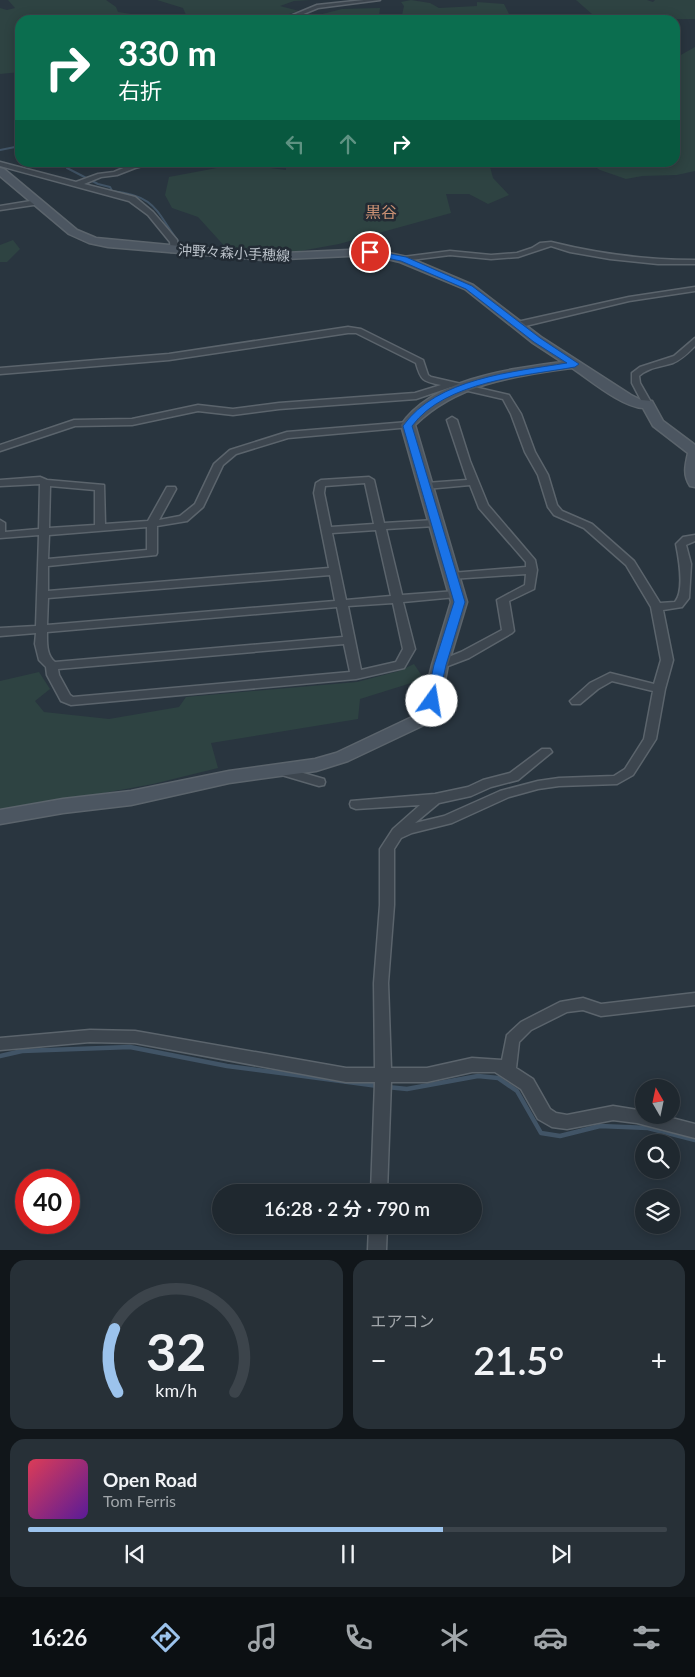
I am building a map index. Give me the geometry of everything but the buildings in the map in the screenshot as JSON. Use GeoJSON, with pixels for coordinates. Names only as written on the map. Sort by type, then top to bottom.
{"type":"FeatureCollection","features":[{"type":"Feature","properties":{"kind":"main road","name":"沖野々森小手穂線"},"geometry":{"type":"LineString","coordinates":[[0,171],[74,232],[92,241],[242,256],[285,258],[370,252],[403,259],[469,287],[517,325],[632,402],[647,404]]}},
{"type":"Feature","properties":{"kind":"main road"},"geometry":{"type":"LineString","coordinates":[[0,816],[131,798],[229,777],[316,765],[342,757],[418,721],[428,712],[430,707],[440,665],[459,602],[408,426],[416,415],[440,398],[496,376],[575,364]]}},
{"type":"Feature","properties":{"kind":"main road"},"geometry":{"type":"LineString","coordinates":[[647,404],[658,423],[695,452],[691,470],[695,483]]}},
{"type":"Feature","properties":{"kind":"street"},"geometry":{"type":"LineString","coordinates":[[297,15],[318,7],[376,0]]}},
{"type":"Feature","properties":{"kind":"street"},"geometry":{"type":"LineString","coordinates":[[0,164],[132,199],[150,211],[160,228],[174,242],[174,250]]}},
{"type":"Feature","properties":{"kind":"street"},"geometry":{"type":"LineString","coordinates":[[78,184],[100,175],[115,174],[131,167]]}},
{"type":"Feature","properties":{"kind":"street"},"geometry":{"type":"LineString","coordinates":[[0,208],[37,202]]}},
{"type":"Feature","properties":{"kind":"street"},"geometry":{"type":"LineString","coordinates":[[403,259],[450,253],[490,257],[518,255],[535,250],[543,245],[551,244],[570,250],[610,257],[658,262],[695,262]]}},
{"type":"Feature","properties":{"kind":"street"},"geometry":{"type":"LineString","coordinates":[[517,325],[629,299],[695,290]]}},
{"type":"Feature","properties":{"kind":"street"},"geometry":{"type":"LineString","coordinates":[[0,371],[169,358],[354,330],[388,344],[420,362],[425,378],[506,397],[516,414],[530,452],[543,476],[552,505],[558,513],[588,526],[630,563],[657,607],[667,660],[659,689],[650,739],[629,772],[617,780],[559,782],[538,785],[505,794],[447,820],[408,829],[396,835]]}},
{"type":"Feature","properties":{"kind":"street"},"geometry":{"type":"LineString","coordinates":[[647,404],[636,383],[635,375],[640,369],[673,360],[683,355],[695,341]]}},
{"type":"Feature","properties":{"kind":"street"},"geometry":{"type":"LineString","coordinates":[[0,448],[74,423],[132,422],[198,408],[232,412],[279,406],[416,396],[450,384]]}},
{"type":"Feature","properties":{"kind":"street"},"geometry":{"type":"LineString","coordinates":[[440,665],[465,655],[508,630],[503,600],[530,587],[532,570],[531,562],[484,506],[473,482],[452,420]]}},
{"type":"Feature","properties":{"kind":"street"},"geometry":{"type":"LineString","coordinates":[[0,523],[0,535],[152,524],[182,519],[193,512],[199,505],[218,464],[232,452],[287,434],[408,426]]}},
{"type":"Feature","properties":{"kind":"street"},"geometry":{"type":"LineString","coordinates":[[0,484],[40,480],[45,483],[100,487],[100,528]]}},
{"type":"Feature","properties":{"kind":"street"},"geometry":{"type":"LineString","coordinates":[[45,483],[41,644],[45,660],[52,666],[53,675],[65,698],[71,701],[356,675],[400,665],[408,649],[369,480],[321,483],[319,494],[356,675]]}},
{"type":"Feature","properties":{"kind":"street"},"geometry":{"type":"LineString","coordinates":[[426,486],[473,482]]}},
{"type":"Feature","properties":{"kind":"street"},"geometry":{"type":"LineString","coordinates":[[43,562],[152,553],[152,524],[171,489]]}},
{"type":"Feature","properties":{"kind":"street"},"geometry":{"type":"LineString","coordinates":[[327,530],[435,523]]}},
{"type":"Feature","properties":{"kind":"street"},"geometry":{"type":"LineString","coordinates":[[657,607],[678,605],[684,598],[686,564],[681,544],[687,539],[695,538]]}},
{"type":"Feature","properties":{"kind":"street"},"geometry":{"type":"LineString","coordinates":[[451,576],[532,570]]}},
{"type":"Feature","properties":{"kind":"street"},"geometry":{"type":"LineString","coordinates":[[42,595],[335,571]]}},
{"type":"Feature","properties":{"kind":"street"},"geometry":{"type":"LineString","coordinates":[[0,632],[456,594]]}},
{"type":"Feature","properties":{"kind":"street"},"geometry":{"type":"LineString","coordinates":[[52,666],[350,640]]}},
{"type":"Feature","properties":{"kind":"street"},"geometry":{"type":"LineString","coordinates":[[576,701],[594,686],[610,677],[659,689]]}},
{"type":"Feature","properties":{"kind":"street"},"geometry":{"type":"LineString","coordinates":[[356,804],[435,799],[514,777],[546,752]]}},
{"type":"Feature","properties":{"kind":"street"},"geometry":{"type":"LineString","coordinates":[[279,770],[319,782]]}},
{"type":"Feature","properties":{"kind":"street"},"geometry":{"type":"LineString","coordinates":[[379,1184],[383,1077],[381,983],[387,906],[387,849],[408,821],[435,799]]}},
{"type":"Feature","properties":{"kind":"street"},"geometry":{"type":"LineString","coordinates":[[508,1070],[512,1039],[526,1026],[565,1006],[583,1004],[601,1010],[695,999]]}},
{"type":"Feature","properties":{"kind":"street"},"geometry":{"type":"LineString","coordinates":[[0,1044],[90,1036],[135,1037],[346,1075],[383,1077],[427,1075],[472,1065],[498,1065],[527,1084],[544,1114],[552,1120],[567,1122],[613,1113],[636,1116],[695,1131]]}},
{"type":"Feature","properties":{"kind":"street"},"geometry":{"type":"LineString","coordinates":[[377,1250],[378,1234]]}},
{"type":"Feature","properties":{"kind":"green space"},"geometry":{"type":"Polygon","coordinates":[[[8,0],[106,0],[116,7],[118,12],[138,15],[15,15],[15,72],[0,74],[0,8],[7,10],[15,8],[8,0]]]}},
{"type":"Feature","properties":{"kind":"green space"},"geometry":{"type":"Polygon","coordinates":[[[157,0],[311,0],[294,1],[280,6],[299,11],[286,15],[186,15],[183,8],[157,0]]]}},
{"type":"Feature","properties":{"kind":"green space"},"geometry":{"type":"Polygon","coordinates":[[[411,0],[430,3],[439,8],[477,6],[477,2],[504,4],[510,15],[402,15],[404,6],[401,2],[411,0]]]}},
{"type":"Feature","properties":{"kind":"green space"},"geometry":{"type":"Polygon","coordinates":[[[576,0],[647,0],[653,2],[655,0],[695,0],[695,19],[680,19],[680,15],[577,15],[592,14],[576,0]]]}},
{"type":"Feature","properties":{"kind":"green space"},"geometry":{"type":"Polygon","coordinates":[[[380,8],[379,15],[319,15],[342,9],[380,8]]]}},
{"type":"Feature","properties":{"kind":"green space"},"geometry":{"type":"Polygon","coordinates":[[[695,47],[695,171],[677,175],[642,176],[626,179],[595,167],[680,167],[680,55],[695,47]]]}},
{"type":"Feature","properties":{"kind":"green space"},"geometry":{"type":"Polygon","coordinates":[[[222,167],[262,167],[286,170],[286,167],[490,167],[493,178],[509,195],[488,204],[469,194],[446,194],[451,213],[339,244],[278,255],[228,250],[198,217],[172,208],[165,195],[169,177],[222,167]]]}},
{"type":"Feature","properties":{"kind":"green space"},"geometry":{"type":"Polygon","coordinates":[[[13,240],[20,249],[7,262],[0,262],[0,245],[13,240]]]}},
{"type":"Feature","properties":{"kind":"green space"},"geometry":{"type":"Polygon","coordinates":[[[414,664],[424,679],[360,699],[358,719],[211,743],[218,768],[153,784],[0,812],[0,681],[39,672],[50,689],[35,701],[44,712],[109,719],[179,707],[186,697],[357,682],[399,671],[414,664]]]}},
{"type":"Feature","properties":{"kind":"waterway"},"geometry":{"type":"LineString","coordinates":[[0,150],[15,147]]}},
{"type":"Feature","properties":{"kind":"waterway"},"geometry":{"type":"LineString","coordinates":[[67,167],[98,184],[110,187],[112,191],[127,193],[146,201],[159,213],[178,241]]}},
{"type":"Feature","properties":{"kind":"waterway"},"geometry":{"type":"LineString","coordinates":[[0,1056],[22,1051],[130,1047],[227,1066],[378,1086]]}},
{"type":"Feature","properties":{"kind":"waterway"},"geometry":{"type":"LineString","coordinates":[[387,1087],[407,1089],[478,1076],[498,1078],[517,1091],[541,1133],[560,1136],[600,1126],[648,1128],[695,1140]]}},
{"type":"Feature","properties":{"kind":"district","name":"黒谷"},"geometry":{"type":"Point","coordinates":[381,212]}},
{"type":"Feature","properties":{"kind":"route"},"geometry":{"type":"LineString","coordinates":[[370,252],[403,259],[469,287],[537,340],[575,364],[487,379],[440,398],[416,415],[408,426],[459,602],[440,665],[432,701]]}}]}
